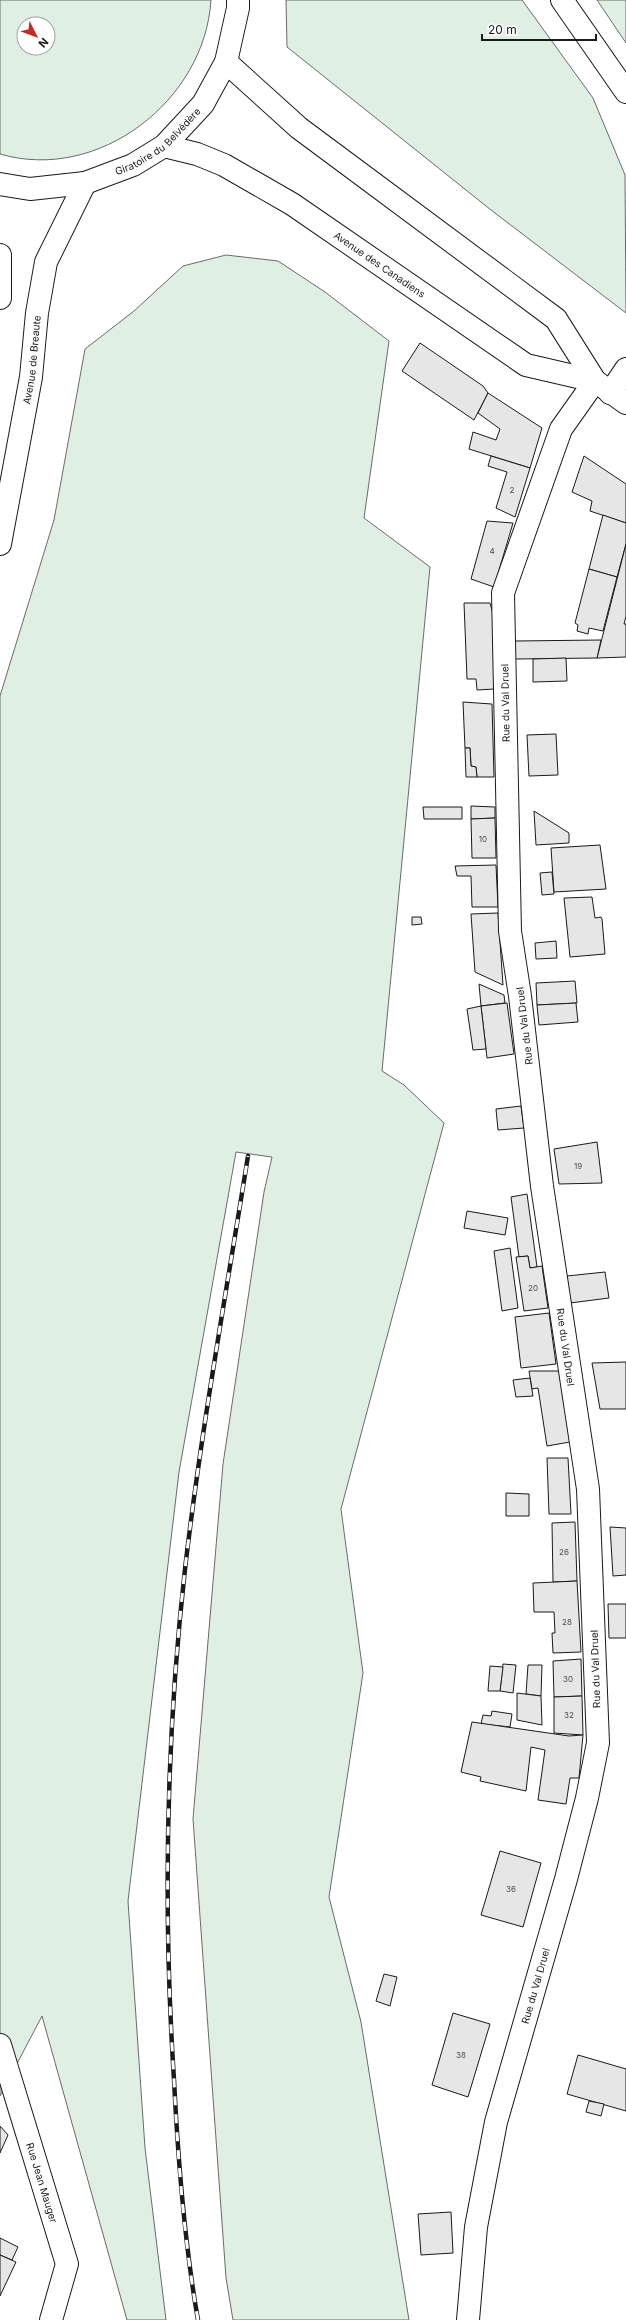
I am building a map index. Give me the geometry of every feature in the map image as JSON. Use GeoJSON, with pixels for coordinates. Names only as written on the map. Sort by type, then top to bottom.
{"type":"FeatureCollection","features":[{"type":"Feature","properties":{"kind":"street","name":"Giratoire du Belvédère"},"geometry":{"type":"LineString","coordinates":[[0,184],[30,189],[85,183],[133,165],[164,146],[203,104],[226,62],[238,8],[238,0]]}},
{"type":"Feature","properties":{"kind":"street"},"geometry":{"type":"LineString","coordinates":[[562,0],[626,92]]}},
{"type":"Feature","properties":{"kind":"street"},"geometry":{"type":"LineString","coordinates":[[226,62],[299,128],[556,319],[610,392]]}},
{"type":"Feature","properties":{"kind":"street","name":"Avenue des Canadiens"},"geometry":{"type":"LineString","coordinates":[[164,146],[197,154],[224,165],[286,200],[526,365],[610,392]]}},
{"type":"Feature","properties":{"kind":"street","name":"Avenue de Breaute"},"geometry":{"type":"LineString","coordinates":[[0,544],[31,377],[37,313],[46,262],[85,183]]}},
{"type":"Feature","properties":{"kind":"street"},"geometry":{"type":"LineString","coordinates":[[0,256],[0,298]]}},
{"type":"Feature","properties":{"kind":"street","name":"Rue du Val Druel"},"geometry":{"type":"LineString","coordinates":[[468,2320],[476,2227],[496,2122],[566,1880],[587,1798],[598,1743],[588,1489],[542,1186],[520,996],[510,931],[503,594],[561,429],[610,392],[626,369]]}},
{"type":"Feature","properties":{"kind":"street","name":"Rue Jean Mauger"},"geometry":{"type":"LineString","coordinates":[[0,2045],[67,2264],[51,2320]]}},
{"type":"Feature","properties":{"kind":"green space"},"geometry":{"type":"Polygon","coordinates":[[[0,0],[211,0],[204,37],[189,70],[168,100],[140,125],[109,144],[74,156],[37,160],[0,154],[0,0]]]}},
{"type":"Feature","properties":{"kind":"green space"},"geometry":{"type":"Polygon","coordinates":[[[286,0],[522,0],[593,98],[625,175],[626,313],[491,210],[287,47],[286,0]]]}},
{"type":"Feature","properties":{"kind":"green space"},"geometry":{"type":"Polygon","coordinates":[[[597,0],[626,0],[626,43],[597,0]]]}},
{"type":"Feature","properties":{"kind":"green space"},"geometry":{"type":"Polygon","coordinates":[[[226,255],[278,261],[325,292],[389,341],[364,518],[430,567],[382,1071],[404,1085],[444,1123],[341,1509],[363,1673],[329,1897],[361,2022],[409,2320],[233,2320],[226,2278],[193,1819],[223,1464],[264,1192],[272,1157],[236,1152],[179,1472],[128,1901],[145,2148],[166,2320],[127,2320],[42,2016],[0,2096],[0,696],[54,520],[85,349],[134,311],[183,266],[226,255]]]}},
{"type":"Feature","properties":{"kind":"building"},"geometry":{"type":"Polygon","coordinates":[[[420,343],[483,386],[488,393],[474,420],[402,371],[420,343]]]}},
{"type":"Feature","properties":{"kind":"building"},"geometry":{"type":"Polygon","coordinates":[[[488,393],[542,428],[530,468],[469,449],[473,432],[496,440],[500,429],[478,413],[488,393]]]}},
{"type":"Feature","properties":{"kind":"building"},"geometry":{"type":"Polygon","coordinates":[[[491,456],[530,468],[515,517],[496,508],[507,472],[488,466],[491,456]]]}},
{"type":"Feature","properties":{"kind":"building"},"geometry":{"type":"Polygon","coordinates":[[[584,456],[626,484],[626,523],[590,511],[592,501],[572,492],[584,456]]]}},
{"type":"Feature","properties":{"kind":"building"},"geometry":{"type":"Polygon","coordinates":[[[603,515],[626,523],[626,544],[617,577],[589,569],[603,515]]]}},
{"type":"Feature","properties":{"kind":"building"},"geometry":{"type":"Polygon","coordinates":[[[487,521],[513,523],[494,587],[471,579],[487,521]]]}},
{"type":"Feature","properties":{"kind":"building"},"geometry":{"type":"Polygon","coordinates":[[[626,544],[626,616],[624,624],[626,624],[626,657],[597,658],[626,544]]]}},
{"type":"Feature","properties":{"kind":"building"},"geometry":{"type":"Polygon","coordinates":[[[589,569],[617,577],[603,631],[589,628],[588,634],[577,631],[578,625],[575,623],[589,569]]]}},
{"type":"Feature","properties":{"kind":"building"},"geometry":{"type":"Polygon","coordinates":[[[464,603],[490,603],[494,617],[494,689],[477,690],[476,679],[467,679],[464,603]]]}},
{"type":"Feature","properties":{"kind":"building"},"geometry":{"type":"Polygon","coordinates":[[[601,640],[597,658],[515,659],[515,641],[601,640]]]}},
{"type":"Feature","properties":{"kind":"building"},"geometry":{"type":"Polygon","coordinates":[[[566,658],[567,681],[533,682],[533,659],[566,658]]]}},
{"type":"Feature","properties":{"kind":"building"},"geometry":{"type":"Polygon","coordinates":[[[463,702],[492,704],[494,777],[477,777],[476,767],[471,766],[470,748],[465,748],[463,702]]]}},
{"type":"Feature","properties":{"kind":"building"},"geometry":{"type":"Polygon","coordinates":[[[556,734],[558,775],[529,776],[527,735],[556,734]]]}},
{"type":"Feature","properties":{"kind":"building"},"geometry":{"type":"Polygon","coordinates":[[[465,748],[470,748],[471,766],[476,767],[477,777],[466,777],[465,748]]]}},
{"type":"Feature","properties":{"kind":"building"},"geometry":{"type":"Polygon","coordinates":[[[471,806],[495,807],[495,818],[471,819],[471,806]]]}},
{"type":"Feature","properties":{"kind":"building"},"geometry":{"type":"Polygon","coordinates":[[[423,807],[462,807],[462,819],[424,819],[423,807]]]}},
{"type":"Feature","properties":{"kind":"building"},"geometry":{"type":"Polygon","coordinates":[[[534,811],[569,833],[569,843],[536,845],[534,811]]]}},
{"type":"Feature","properties":{"kind":"building"},"geometry":{"type":"Polygon","coordinates":[[[495,818],[496,858],[472,858],[471,819],[495,818]]]}},
{"type":"Feature","properties":{"kind":"building"},"geometry":{"type":"Polygon","coordinates":[[[600,845],[606,889],[554,892],[551,848],[600,845]]]}},
{"type":"Feature","properties":{"kind":"building"},"geometry":{"type":"Polygon","coordinates":[[[496,865],[498,907],[472,907],[471,876],[457,876],[455,866],[496,865]]]}},
{"type":"Feature","properties":{"kind":"building"},"geometry":{"type":"Polygon","coordinates":[[[552,872],[554,894],[542,895],[540,873],[552,872]]]}},
{"type":"Feature","properties":{"kind":"building"},"geometry":{"type":"Polygon","coordinates":[[[592,897],[595,918],[601,917],[602,919],[605,954],[570,957],[564,898],[592,897]]]}},
{"type":"Feature","properties":{"kind":"building"},"geometry":{"type":"Polygon","coordinates":[[[498,913],[503,985],[475,972],[471,914],[498,913]]]}},
{"type":"Feature","properties":{"kind":"building"},"geometry":{"type":"Polygon","coordinates":[[[412,917],[421,917],[422,924],[412,925],[412,917]]]}},
{"type":"Feature","properties":{"kind":"building"},"geometry":{"type":"Polygon","coordinates":[[[556,941],[557,958],[536,959],[535,943],[556,941]]]}},
{"type":"Feature","properties":{"kind":"building"},"geometry":{"type":"Polygon","coordinates":[[[575,981],[577,1003],[537,1005],[536,983],[575,981]]]}},
{"type":"Feature","properties":{"kind":"building"},"geometry":{"type":"Polygon","coordinates":[[[479,984],[504,995],[505,1003],[481,1006],[479,984]]]}},
{"type":"Feature","properties":{"kind":"building"},"geometry":{"type":"Polygon","coordinates":[[[507,1003],[514,1054],[487,1058],[481,1006],[507,1003]]]}},
{"type":"Feature","properties":{"kind":"building"},"geometry":{"type":"Polygon","coordinates":[[[576,1003],[578,1022],[539,1025],[537,1005],[576,1003]]]}},
{"type":"Feature","properties":{"kind":"building"},"geometry":{"type":"Polygon","coordinates":[[[481,1006],[486,1049],[473,1050],[467,1009],[481,1006]]]}},
{"type":"Feature","properties":{"kind":"building"},"geometry":{"type":"Polygon","coordinates":[[[521,1106],[524,1128],[498,1130],[496,1109],[521,1106]]]}},
{"type":"Feature","properties":{"kind":"building"},"geometry":{"type":"Polygon","coordinates":[[[597,1142],[602,1183],[559,1184],[554,1149],[597,1142]]]}},
{"type":"Feature","properties":{"kind":"building"},"geometry":{"type":"Polygon","coordinates":[[[527,1194],[537,1267],[530,1268],[528,1256],[519,1257],[511,1197],[527,1194]]]}},
{"type":"Feature","properties":{"kind":"building"},"geometry":{"type":"Polygon","coordinates":[[[467,1211],[508,1218],[505,1235],[464,1228],[467,1211]]]}},
{"type":"Feature","properties":{"kind":"building"},"geometry":{"type":"Polygon","coordinates":[[[510,1248],[518,1308],[502,1311],[494,1251],[510,1248]]]}},
{"type":"Feature","properties":{"kind":"building"},"geometry":{"type":"Polygon","coordinates":[[[528,1256],[530,1268],[542,1266],[548,1308],[524,1311],[516,1257],[528,1256]]]}},
{"type":"Feature","properties":{"kind":"building"},"geometry":{"type":"Polygon","coordinates":[[[605,1272],[609,1298],[570,1303],[567,1276],[605,1272]]]}},
{"type":"Feature","properties":{"kind":"building"},"geometry":{"type":"Polygon","coordinates":[[[549,1313],[556,1364],[521,1368],[515,1317],[549,1313]]]}},
{"type":"Feature","properties":{"kind":"building"},"geometry":{"type":"Polygon","coordinates":[[[626,1362],[626,1409],[600,1409],[592,1363],[626,1362]]]}},
{"type":"Feature","properties":{"kind":"building"},"geometry":{"type":"Polygon","coordinates":[[[529,1371],[559,1371],[570,1442],[547,1446],[538,1388],[532,1389],[529,1371]]]}},
{"type":"Feature","properties":{"kind":"building"},"geometry":{"type":"Polygon","coordinates":[[[530,1378],[533,1396],[516,1397],[513,1380],[530,1378]]]}},
{"type":"Feature","properties":{"kind":"building"},"geometry":{"type":"Polygon","coordinates":[[[547,1458],[568,1458],[571,1514],[549,1514],[547,1458]]]}},
{"type":"Feature","properties":{"kind":"building"},"geometry":{"type":"Polygon","coordinates":[[[506,1493],[529,1494],[529,1516],[506,1516],[506,1493]]]}},
{"type":"Feature","properties":{"kind":"building"},"geometry":{"type":"Polygon","coordinates":[[[575,1522],[577,1581],[553,1582],[552,1523],[575,1522]]]}},
{"type":"Feature","properties":{"kind":"building"},"geometry":{"type":"Polygon","coordinates":[[[610,1527],[626,1528],[626,1575],[613,1576],[610,1527]]]}},
{"type":"Feature","properties":{"kind":"building"},"geometry":{"type":"Polygon","coordinates":[[[577,1581],[581,1652],[553,1653],[552,1633],[555,1633],[554,1612],[534,1612],[533,1583],[577,1581]]]}},
{"type":"Feature","properties":{"kind":"building"},"geometry":{"type":"Polygon","coordinates":[[[608,1604],[626,1604],[626,1638],[609,1638],[608,1604]]]}},
{"type":"Feature","properties":{"kind":"building"},"geometry":{"type":"Polygon","coordinates":[[[581,1659],[582,1696],[554,1697],[553,1661],[581,1659]]]}},
{"type":"Feature","properties":{"kind":"building"},"geometry":{"type":"Polygon","coordinates":[[[503,1664],[516,1665],[513,1693],[500,1691],[503,1664]]]}},
{"type":"Feature","properties":{"kind":"building"},"geometry":{"type":"Polygon","coordinates":[[[528,1665],[542,1665],[541,1696],[526,1694],[528,1665]]]}},
{"type":"Feature","properties":{"kind":"building"},"geometry":{"type":"Polygon","coordinates":[[[490,1666],[503,1667],[500,1691],[488,1691],[490,1666]]]}},
{"type":"Feature","properties":{"kind":"building"},"geometry":{"type":"Polygon","coordinates":[[[517,1693],[541,1696],[542,1725],[517,1720],[517,1693]]]}},
{"type":"Feature","properties":{"kind":"building"},"geometry":{"type":"Polygon","coordinates":[[[582,1696],[583,1735],[554,1733],[554,1697],[582,1696]]]}},
{"type":"Feature","properties":{"kind":"building"},"geometry":{"type":"Polygon","coordinates":[[[492,1711],[512,1714],[510,1727],[481,1724],[483,1715],[491,1716],[492,1711]]]}},
{"type":"Feature","properties":{"kind":"building"},"geometry":{"type":"Polygon","coordinates":[[[472,1722],[569,1736],[583,1735],[579,1778],[570,1778],[566,1804],[538,1800],[545,1750],[531,1747],[526,1791],[480,1781],[481,1777],[461,1772],[472,1722]]]}},
{"type":"Feature","properties":{"kind":"building"},"geometry":{"type":"Polygon","coordinates":[[[500,1851],[541,1863],[523,1927],[481,1915],[500,1851]]]}},
{"type":"Feature","properties":{"kind":"building"},"geometry":{"type":"Polygon","coordinates":[[[384,1974],[397,1977],[390,2006],[376,2001],[384,1974]]]}},
{"type":"Feature","properties":{"kind":"building"},"geometry":{"type":"Polygon","coordinates":[[[453,2013],[490,2024],[468,2097],[432,2085],[453,2013]]]}},
{"type":"Feature","properties":{"kind":"building"},"geometry":{"type":"Polygon","coordinates":[[[578,2055],[626,2069],[626,2111],[567,2094],[578,2055]]]}},
{"type":"Feature","properties":{"kind":"building"},"geometry":{"type":"Polygon","coordinates":[[[589,2101],[604,2104],[601,2116],[586,2112],[589,2101]]]}},
{"type":"Feature","properties":{"kind":"building"},"geometry":{"type":"Polygon","coordinates":[[[0,2126],[8,2135],[0,2153],[0,2126]]]}},
{"type":"Feature","properties":{"kind":"building"},"geometry":{"type":"Polygon","coordinates":[[[451,2212],[453,2253],[421,2255],[418,2214],[451,2212]]]}},
{"type":"Feature","properties":{"kind":"building"},"geometry":{"type":"Polygon","coordinates":[[[0,2238],[18,2247],[12,2260],[0,2255],[0,2238]]]}},
{"type":"Feature","properties":{"kind":"building"},"geometry":{"type":"Polygon","coordinates":[[[0,2255],[16,2262],[0,2296],[0,2255]]]}},
{"type":"Feature","properties":{"kind":"railway"},"geometry":{"type":"LineString","coordinates":[[198,2320],[189,2260],[177,2140],[168,1952],[168,1824],[170,1761],[179,1633],[191,1517],[206,1414],[248,1156]]}}]}
